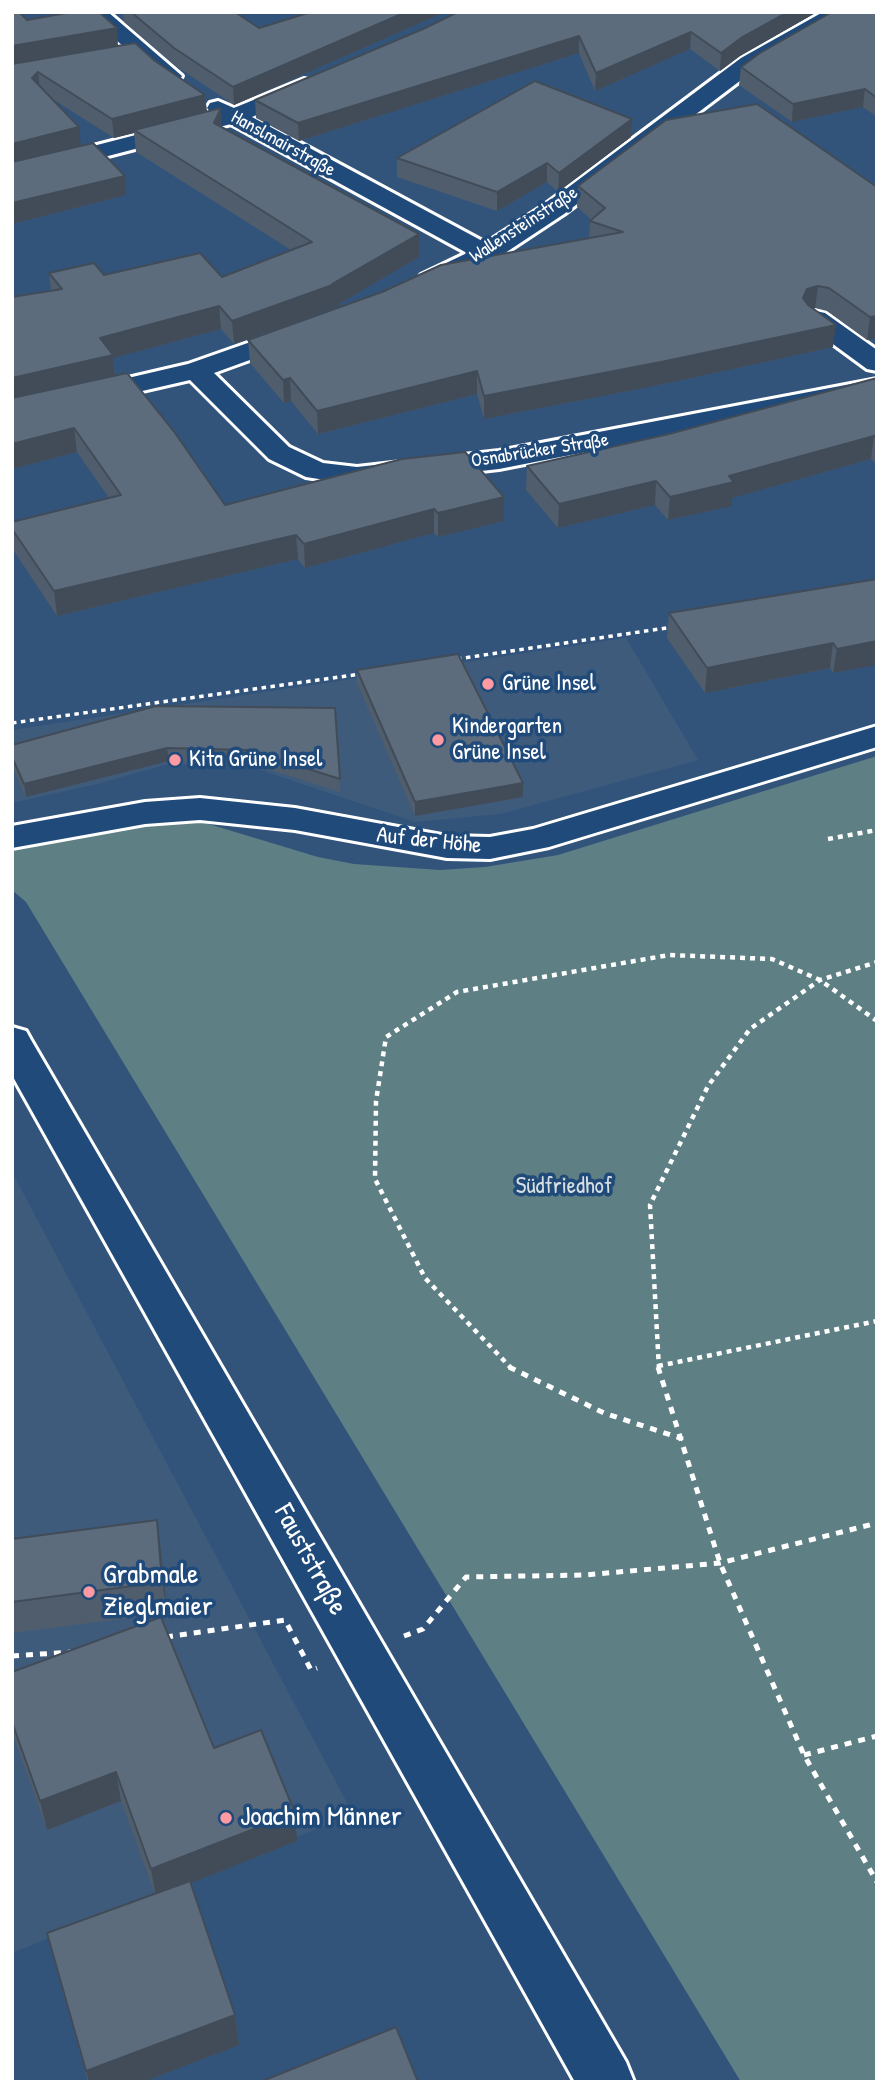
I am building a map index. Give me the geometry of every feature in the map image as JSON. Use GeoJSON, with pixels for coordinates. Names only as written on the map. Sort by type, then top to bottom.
{"type":"FeatureCollection","features":[{"type":"Feature","properties":{"kind":"street","name":"Hanslmairstraße"},"geometry":{"type":"LineString","coordinates":[[94,12],[141,52],[232,117],[487,254]]}},
{"type":"Feature","properties":{"kind":"street","name":"Wallensteinstraße"},"geometry":{"type":"LineString","coordinates":[[407,290],[487,254],[555,209],[749,63],[839,12]]}},
{"type":"Feature","properties":{"kind":"street"},"geometry":{"type":"LineString","coordinates":[[109,57],[141,52]]}},
{"type":"Feature","properties":{"kind":"street"},"geometry":{"type":"LineString","coordinates":[[12,174],[232,117],[329,76]]}},
{"type":"Feature","properties":{"kind":"street"},"geometry":{"type":"LineString","coordinates":[[816,318],[877,363]]}},
{"type":"Feature","properties":{"kind":"street"},"geometry":{"type":"LineString","coordinates":[[12,413],[196,370],[314,327]]}},
{"type":"Feature","properties":{"kind":"street","name":"Osnabrücker Straße"},"geometry":{"type":"LineString","coordinates":[[196,370],[279,453],[316,471],[357,476],[499,460],[877,387]]}},
{"type":"Feature","properties":{"kind":"street","name":"Auf der Höhe"},"geometry":{"type":"LineString","coordinates":[[12,837],[145,813],[200,809],[295,820],[447,847],[490,848],[537,839],[877,736]]}},
{"type":"Feature","properties":{"kind":"street","name":"Fauststraße"},"geometry":{"type":"LineString","coordinates":[[12,1040],[606,2082]]}},
{"type":"Feature","properties":{"kind":"path"},"geometry":{"type":"LineString","coordinates":[[446,661],[676,626]]}},
{"type":"Feature","properties":{"kind":"path"},"geometry":{"type":"LineString","coordinates":[[12,723],[365,673]]}},
{"type":"Feature","properties":{"kind":"path"},"geometry":{"type":"LineString","coordinates":[[828,838],[877,830]]}},
{"type":"Feature","properties":{"kind":"path"},"geometry":{"type":"LineString","coordinates":[[682,1439],[604,1413],[507,1366],[425,1278],[376,1180],[376,1101],[386,1037],[457,992],[669,955],[772,959],[820,980],[877,1021]]}},
{"type":"Feature","properties":{"kind":"path"},"geometry":{"type":"LineString","coordinates":[[877,962],[820,980],[750,1029],[708,1086],[650,1205],[658,1366],[720,1563],[804,1755],[877,1882]]}},
{"type":"Feature","properties":{"kind":"path"},"geometry":{"type":"LineString","coordinates":[[658,1366],[877,1321]]}},
{"type":"Feature","properties":{"kind":"path"},"geometry":{"type":"LineString","coordinates":[[160,1638],[285,1620],[310,1670],[423,1629],[467,1577],[584,1576],[720,1563],[877,1523]]}},
{"type":"Feature","properties":{"kind":"path"},"geometry":{"type":"LineString","coordinates":[[12,1656],[83,1650]]}},
{"type":"Feature","properties":{"kind":"path"},"geometry":{"type":"LineString","coordinates":[[804,1755],[877,1736]]}},
{"type":"Feature","properties":{"kind":"shaded area","name":"Grüne Insel"},"geometry":{"type":"Polygon","coordinates":[[[626,638],[698,760],[500,814],[415,822],[249,766],[168,764],[97,784],[12,803],[12,730],[626,638]]]}},
{"type":"Feature","properties":{"kind":"shaded area"},"geometry":{"type":"Polygon","coordinates":[[[12,1172],[353,1814],[12,1953],[12,1172]]]}},
{"type":"Feature","properties":{"kind":"green space","name":"Südfriedhof"},"geometry":{"type":"Polygon","coordinates":[[[877,756],[877,2082],[741,2082],[26,902],[12,890],[12,850],[172,821],[202,822],[318,857],[354,864],[440,870],[485,867],[558,855],[877,756]]]}},
{"type":"Feature","properties":{"kind":"building"},"geometry":{"type":"Polygon","coordinates":[[[12,12],[19,12],[27,20],[72,12],[99,12],[117,28],[12,46],[12,12]]]}},
{"type":"Feature","properties":{"kind":"building"},"geometry":{"type":"Polygon","coordinates":[[[131,12],[235,12],[259,28],[311,12],[406,12],[233,87],[174,48],[131,12]]]}},
{"type":"Feature","properties":{"kind":"building"},"geometry":{"type":"Polygon","coordinates":[[[458,12],[788,12],[741,38],[721,53],[691,32],[596,73],[579,36],[298,123],[255,100],[458,12]]]}},
{"type":"Feature","properties":{"kind":"building"},"geometry":{"type":"Polygon","coordinates":[[[832,12],[877,12],[877,98],[865,89],[793,104],[741,67],[760,53],[832,12]]]}},
{"type":"Feature","properties":{"kind":"building"},"geometry":{"type":"Polygon","coordinates":[[[135,43],[155,61],[205,95],[112,119],[38,72],[32,78],[79,127],[12,144],[12,64],[135,43]]]}},
{"type":"Feature","properties":{"kind":"building"},"geometry":{"type":"Polygon","coordinates":[[[535,81],[632,119],[559,173],[547,163],[497,192],[397,158],[535,81]]]}},
{"type":"Feature","properties":{"kind":"building"},"geometry":{"type":"Polygon","coordinates":[[[757,104],[877,187],[877,316],[870,317],[829,288],[818,286],[807,289],[803,298],[808,305],[836,325],[484,396],[477,371],[317,411],[290,378],[283,380],[248,340],[382,292],[441,265],[623,232],[590,221],[605,208],[578,186],[666,120],[757,104]]]}},
{"type":"Feature","properties":{"kind":"building"},"geometry":{"type":"Polygon","coordinates":[[[221,108],[214,123],[419,234],[332,284],[338,283],[232,321],[219,306],[100,338],[113,355],[12,378],[12,297],[62,289],[49,273],[94,263],[104,275],[200,253],[222,277],[312,242],[134,130],[221,108]]]}},
{"type":"Feature","properties":{"kind":"building"},"geometry":{"type":"Polygon","coordinates":[[[93,143],[125,176],[12,203],[12,162],[93,143]]]}},
{"type":"Feature","properties":{"kind":"building"},"geometry":{"type":"Polygon","coordinates":[[[127,373],[175,433],[225,505],[402,459],[465,452],[504,497],[438,513],[434,509],[304,544],[296,535],[54,591],[12,529],[12,522],[121,495],[74,428],[12,444],[12,398],[127,373]]]}},
{"type":"Feature","properties":{"kind":"building"},"geometry":{"type":"Polygon","coordinates":[[[877,378],[877,438],[874,436],[729,476],[734,482],[670,497],[656,481],[559,504],[527,466],[669,434],[877,378]]]}},
{"type":"Feature","properties":{"kind":"building"},"geometry":{"type":"Polygon","coordinates":[[[877,579],[877,641],[837,649],[833,643],[707,668],[669,613],[877,579]]]}},
{"type":"Feature","properties":{"kind":"building","name":"Kindergarten Grüne Insel"},"geometry":{"type":"Polygon","coordinates":[[[458,654],[523,783],[415,802],[357,670],[458,654]]]}},
{"type":"Feature","properties":{"kind":"building","name":"Kita Grüne Insel"},"geometry":{"type":"Polygon","coordinates":[[[156,706],[335,708],[340,779],[248,750],[167,748],[24,784],[12,757],[12,745],[156,706]]]}},
{"type":"Feature","properties":{"kind":"building"},"geometry":{"type":"Polygon","coordinates":[[[157,1520],[162,1582],[12,1602],[12,1539],[157,1520]]]}},
{"type":"Feature","properties":{"kind":"building"},"geometry":{"type":"Polygon","coordinates":[[[161,1617],[214,1748],[261,1730],[295,1813],[151,1869],[116,1772],[40,1801],[12,1722],[12,1672],[161,1617]]]}},
{"type":"Feature","properties":{"kind":"building"},"geometry":{"type":"Polygon","coordinates":[[[190,1881],[235,2015],[86,2071],[47,1933],[190,1881]]]}},
{"type":"Feature","properties":{"kind":"building"},"geometry":{"type":"Polygon","coordinates":[[[396,2027],[418,2082],[260,2082],[396,2027]]]}},
{"type":"Feature","properties":{"kind":"place","name":"Grüne Insel"},"geometry":{"type":"Point","coordinates":[488,684]}},
{"type":"Feature","properties":{"kind":"place","name":"Kindergarten Grüne Insel"},"geometry":{"type":"Point","coordinates":[438,740]}},
{"type":"Feature","properties":{"kind":"place","name":"Kita Grüne Insel"},"geometry":{"type":"Point","coordinates":[175,760]}},
{"type":"Feature","properties":{"kind":"place","name":"Grabmale Zieglmaier"},"geometry":{"type":"Point","coordinates":[89,1592]}},
{"type":"Feature","properties":{"kind":"place","name":"Joachim Männer"},"geometry":{"type":"Point","coordinates":[226,1818]}}]}
